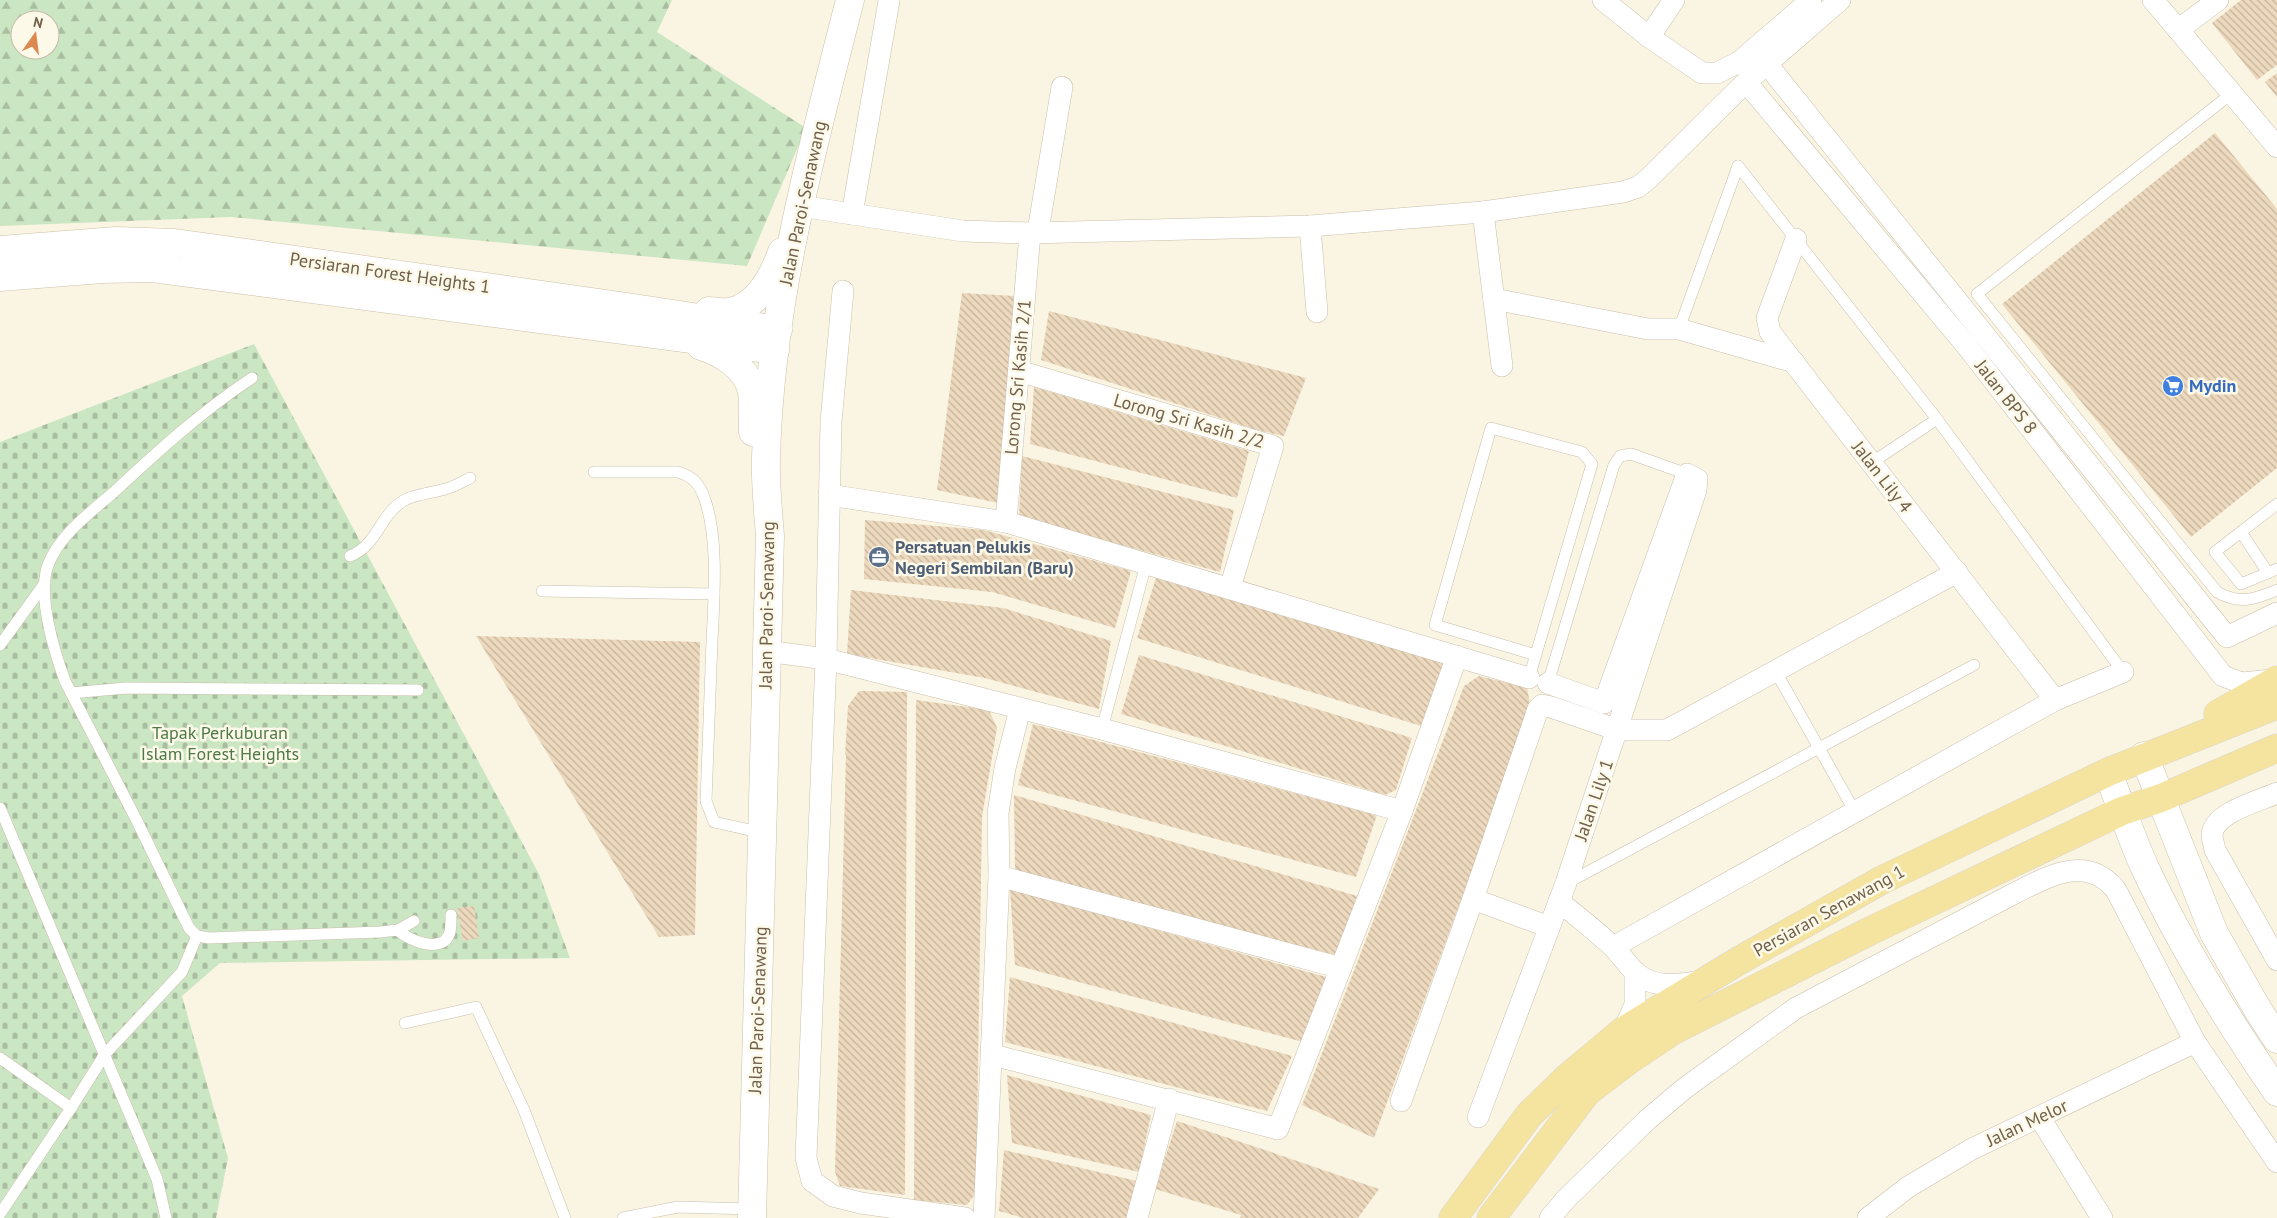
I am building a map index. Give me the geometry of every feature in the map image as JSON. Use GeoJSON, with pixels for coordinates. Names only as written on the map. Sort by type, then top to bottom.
{"type":"FeatureCollection","features":[{"type":"Feature","properties":{"kind":"main road"},"geometry":{"type":"LineString","coordinates":[[2144,756],[2277,680]]}},
{"type":"Feature","properties":{"kind":"main road","name":"Persiaran Senawang 1"},"geometry":{"type":"LineString","coordinates":[[1453,1218],[1529,1116],[1568,1077],[1623,1031],[1708,979],[1882,880],[2144,756],[2277,705]]}},
{"type":"Feature","properties":{"kind":"main road","name":"Persiaran Senawang 1"},"geometry":{"type":"LineString","coordinates":[[1491,1218],[1587,1092],[1629,1060],[1674,1030],[1870,931],[2122,811],[2161,798],[2277,748]]}},
{"type":"Feature","properties":{"kind":"street","name":"Jalan Paroi-Senawang"},"geometry":{"type":"LineString","coordinates":[[752,1214],[770,536],[766,457],[777,340],[800,206],[850,0]]}},
{"type":"Feature","properties":{"kind":"street"},"geometry":{"type":"LineString","coordinates":[[1603,0],[1649,37],[1702,73],[1718,74],[1739,62],[1811,0]]}},
{"type":"Feature","properties":{"kind":"street"},"geometry":{"type":"LineString","coordinates":[[1649,37],[1674,0]]}},
{"type":"Feature","properties":{"kind":"street"},"geometry":{"type":"LineString","coordinates":[[800,206],[963,231],[1034,232],[1310,226],[1483,212],[1623,192],[1638,187],[1746,82],[1840,0]]}},
{"type":"Feature","properties":{"kind":"street"},"geometry":{"type":"LineString","coordinates":[[2153,0],[2277,147]]}},
{"type":"Feature","properties":{"kind":"street"},"geometry":{"type":"LineString","coordinates":[[2178,30],[2218,0]]}},
{"type":"Feature","properties":{"kind":"street"},"geometry":{"type":"LineString","coordinates":[[852,214],[889,1]]}},
{"type":"Feature","properties":{"kind":"street"},"geometry":{"type":"LineString","coordinates":[[1766,64],[2227,637],[2277,613]]}},
{"type":"Feature","properties":{"kind":"street","name":"Jalan BPS 8"},"geometry":{"type":"LineString","coordinates":[[1746,82],[1966,346],[2223,676],[2242,683],[2277,680]]}},
{"type":"Feature","properties":{"kind":"street","name":"Lorong Sri Kasih 2/1"},"geometry":{"type":"LineString","coordinates":[[1006,522],[1019,371],[1034,232],[1062,87]]}},
{"type":"Feature","properties":{"kind":"street"},"geometry":{"type":"LineString","coordinates":[[627,307],[728,312],[745,306],[763,291],[777,265],[805,180]]}},
{"type":"Feature","properties":{"kind":"street"},"geometry":{"type":"LineString","coordinates":[[1483,212],[1502,366]]}},
{"type":"Feature","properties":{"kind":"street"},"geometry":{"type":"LineString","coordinates":[[1310,226],[1317,312]]}},
{"type":"Feature","properties":{"kind":"street","name":"Jalan Lily 4"},"geometry":{"type":"LineString","coordinates":[[1796,239],[1766,318],[1770,332],[2055,700]]}},
{"type":"Feature","properties":{"kind":"street","name":"Persiaran Forest Heights 1"},"geometry":{"type":"LineString","coordinates":[[0,250],[116,241],[175,243],[627,307],[777,340]]}},
{"type":"Feature","properties":{"kind":"street","name":"Persiaran Forest Heights 1"},"geometry":{"type":"LineString","coordinates":[[0,277],[102,269],[152,268],[675,337],[777,340]]}},
{"type":"Feature","properties":{"kind":"street"},"geometry":{"type":"LineString","coordinates":[[844,291],[831,422],[826,659],[806,1158],[812,1181],[833,1196],[852,1201],[965,1218]]}},
{"type":"Feature","properties":{"kind":"street"},"geometry":{"type":"LineString","coordinates":[[1494,299],[1648,329],[1679,329],[1794,362]]}},
{"type":"Feature","properties":{"kind":"street"},"geometry":{"type":"LineString","coordinates":[[675,337],[713,350],[730,360],[749,384],[751,389],[756,491],[770,536]]}},
{"type":"Feature","properties":{"kind":"street","name":"Lorong Sri Kasih 2/2"},"geometry":{"type":"LineString","coordinates":[[1019,371],[1273,446],[1230,588]]}},
{"type":"Feature","properties":{"kind":"street"},"geometry":{"type":"LineString","coordinates":[[829,495],[1006,522],[1538,680],[1604,703],[1692,476]]}},
{"type":"Feature","properties":{"kind":"street","name":"Jalan Lily 1"},"geometry":{"type":"LineString","coordinates":[[1478,1118],[1562,892],[1618,730],[1696,490],[1692,476]]}},
{"type":"Feature","properties":{"kind":"street"},"geometry":{"type":"LineString","coordinates":[[1402,1100],[1474,899],[1538,709],[1542,705],[1618,730],[1667,730],[1957,572]]}},
{"type":"Feature","properties":{"kind":"street"},"geometry":{"type":"LineString","coordinates":[[766,651],[826,659],[1102,729],[1402,811]]}},
{"type":"Feature","properties":{"kind":"street"},"geometry":{"type":"LineString","coordinates":[[993,1055],[1278,1129],[1402,811],[1457,656]]}},
{"type":"Feature","properties":{"kind":"street"},"geometry":{"type":"LineString","coordinates":[[1613,947],[2055,700],[2123,672]]}},
{"type":"Feature","properties":{"kind":"street"},"geometry":{"type":"LineString","coordinates":[[984,1218],[1000,876],[998,813],[1005,768],[1020,709]]}},
{"type":"Feature","properties":{"kind":"street"},"geometry":{"type":"LineString","coordinates":[[2144,756],[2214,933],[2258,1010],[2277,1039]]}},
{"type":"Feature","properties":{"kind":"street"},"geometry":{"type":"LineString","coordinates":[[2108,772],[2144,867],[2181,940],[2230,1024],[2277,1092]]}},
{"type":"Feature","properties":{"kind":"street"},"geometry":{"type":"LineString","coordinates":[[2277,793],[2229,813],[2216,822],[2212,835],[2215,850],[2277,960]]}},
{"type":"Feature","properties":{"kind":"street"},"geometry":{"type":"LineString","coordinates":[[1550,1218],[1566,1199],[1647,1120],[1685,1088],[1796,1008],[2015,893],[2045,878],[2071,870],[2097,873],[2109,880],[2195,1042],[2277,1162]]}},
{"type":"Feature","properties":{"kind":"street"},"geometry":{"type":"LineString","coordinates":[[1000,876],[1341,968]]}},
{"type":"Feature","properties":{"kind":"street"},"geometry":{"type":"LineString","coordinates":[[1562,892],[1635,972],[1647,980],[1659,984],[1678,985],[1708,979]]}},
{"type":"Feature","properties":{"kind":"street"},"geometry":{"type":"LineString","coordinates":[[1474,899],[1549,926]]}},
{"type":"Feature","properties":{"kind":"street"},"geometry":{"type":"LineString","coordinates":[[1623,1031],[1635,1005],[1635,972]]}},
{"type":"Feature","properties":{"kind":"street","name":"Jalan Melor"},"geometry":{"type":"LineString","coordinates":[[1868,1218],[1908,1187],[1972,1149],[2195,1042]]}},
{"type":"Feature","properties":{"kind":"street"},"geometry":{"type":"LineString","coordinates":[[1137,1218],[1168,1100]]}},
{"type":"Feature","properties":{"kind":"street"},"geometry":{"type":"LineString","coordinates":[[2040,1118],[2102,1218]]}},
{"type":"Feature","properties":{"kind":"lane"},"geometry":{"type":"LineString","coordinates":[[2231,94],[1977,294],[2217,592],[2225,597],[2252,601],[2277,590]]}},
{"type":"Feature","properties":{"kind":"lane"},"geometry":{"type":"LineString","coordinates":[[1679,329],[1738,166],[1937,419],[2123,672]]}},
{"type":"Feature","properties":{"kind":"lane"},"geometry":{"type":"LineString","coordinates":[[252,378],[216,402],[180,432],[62,540],[48,565],[45,583],[48,614],[57,658],[71,693],[138,822],[189,928],[197,936],[219,937],[398,930],[414,920]]}},
{"type":"Feature","properties":{"kind":"lane"},"geometry":{"type":"LineString","coordinates":[[1871,463],[1937,419]]}},
{"type":"Feature","properties":{"kind":"lane"},"geometry":{"type":"LineString","coordinates":[[1536,655],[1435,625],[1490,428],[1582,452],[1592,464],[1536,655],[1538,680]]}},
{"type":"Feature","properties":{"kind":"lane"},"geometry":{"type":"LineString","coordinates":[[1538,680],[1614,465],[1620,456],[1631,454],[1692,476]]}},
{"type":"Feature","properties":{"kind":"lane"},"geometry":{"type":"LineString","coordinates":[[594,472],[678,472],[690,476],[698,483],[708,510],[714,594],[706,801],[714,822],[763,833]]}},
{"type":"Feature","properties":{"kind":"lane"},"geometry":{"type":"LineString","coordinates":[[350,556],[362,552],[374,538],[384,521],[403,501],[448,488],[470,478]]}},
{"type":"Feature","properties":{"kind":"lane"},"geometry":{"type":"LineString","coordinates":[[2241,532],[2273,571],[2241,584],[2215,552],[2277,504]]}},
{"type":"Feature","properties":{"kind":"lane"},"geometry":{"type":"LineString","coordinates":[[1102,729],[1146,564]]}},
{"type":"Feature","properties":{"kind":"lane"},"geometry":{"type":"LineString","coordinates":[[0,645],[45,583]]}},
{"type":"Feature","properties":{"kind":"lane"},"geometry":{"type":"LineString","coordinates":[[542,591],[714,594]]}},
{"type":"Feature","properties":{"kind":"lane"},"geometry":{"type":"LineString","coordinates":[[1562,892],[1819,748],[1974,664]]}},
{"type":"Feature","properties":{"kind":"lane"},"geometry":{"type":"LineString","coordinates":[[1776,672],[1855,812]]}},
{"type":"Feature","properties":{"kind":"lane"},"geometry":{"type":"LineString","coordinates":[[71,693],[126,688],[418,690]]}},
{"type":"Feature","properties":{"kind":"lane"},"geometry":{"type":"LineString","coordinates":[[0,808],[156,1179],[166,1218]]}},
{"type":"Feature","properties":{"kind":"lane"},"geometry":{"type":"LineString","coordinates":[[398,930],[404,936],[417,942],[433,944],[442,942],[450,933],[451,915]]}},
{"type":"Feature","properties":{"kind":"lane"},"geometry":{"type":"LineString","coordinates":[[0,1214],[104,1054],[182,972],[197,936]]}},
{"type":"Feature","properties":{"kind":"lane"},"geometry":{"type":"LineString","coordinates":[[405,1022],[476,1007],[524,1110],[565,1218]]}},
{"type":"Feature","properties":{"kind":"lane"},"geometry":{"type":"LineString","coordinates":[[0,1058],[70,1108]]}},
{"type":"Feature","properties":{"kind":"lane"},"geometry":{"type":"LineString","coordinates":[[623,1218],[678,1207],[752,1214]]}},
{"type":"Feature","properties":{"kind":"green space"},"geometry":{"type":"Polygon","coordinates":[[[0,0],[672,0],[657,32],[806,128],[747,266],[231,217],[0,226],[0,0]]]}},
{"type":"Feature","properties":{"kind":"green space","name":"Tapak Perkuburan Islam Forest Heights"},"geometry":{"type":"Polygon","coordinates":[[[254,344],[539,874],[570,958],[220,963],[182,996],[228,1158],[216,1218],[0,1218],[0,442],[254,344]]]}},
{"type":"Feature","properties":{"kind":"building"},"geometry":{"type":"Polygon","coordinates":[[[2241,0],[2277,0],[2277,65],[2257,80],[2212,23],[2241,0]]]}},
{"type":"Feature","properties":{"kind":"building"},"geometry":{"type":"Polygon","coordinates":[[[2277,73],[2277,97],[2265,82],[2277,73]]]}},
{"type":"Feature","properties":{"kind":"building","name":"Mydin"},"geometry":{"type":"Polygon","coordinates":[[[2215,133],[2277,209],[2277,468],[2191,537],[2002,304],[2215,133]]]}},
{"type":"Feature","properties":{"kind":"building"},"geometry":{"type":"Polygon","coordinates":[[[962,293],[1015,296],[998,503],[937,490],[962,293]]]}},
{"type":"Feature","properties":{"kind":"building"},"geometry":{"type":"Polygon","coordinates":[[[1049,311],[1306,378],[1284,436],[1257,430],[1041,360],[1049,311]]]}},
{"type":"Feature","properties":{"kind":"building"},"geometry":{"type":"Polygon","coordinates":[[[1034,387],[1249,451],[1237,498],[1030,444],[1034,387]]]}},
{"type":"Feature","properties":{"kind":"building"},"geometry":{"type":"Polygon","coordinates":[[[1022,456],[1234,510],[1220,572],[1019,517],[1022,456]]]}},
{"type":"Feature","properties":{"kind":"building"},"geometry":{"type":"Polygon","coordinates":[[[865,520],[984,530],[1131,571],[1115,628],[992,592],[864,579],[865,520]]]}},
{"type":"Feature","properties":{"kind":"building"},"geometry":{"type":"Polygon","coordinates":[[[1156,578],[1443,663],[1421,726],[1137,638],[1156,578]]]}},
{"type":"Feature","properties":{"kind":"building"},"geometry":{"type":"Polygon","coordinates":[[[851,590],[1003,608],[1111,641],[1099,709],[985,678],[847,654],[851,590]]]}},
{"type":"Feature","properties":{"kind":"building"},"geometry":{"type":"Polygon","coordinates":[[[476,636],[700,642],[695,935],[659,937],[476,636]]]}},
{"type":"Feature","properties":{"kind":"building"},"geometry":{"type":"Polygon","coordinates":[[[1139,655],[1412,738],[1396,790],[1385,795],[1121,714],[1139,655]]]}},
{"type":"Feature","properties":{"kind":"building"},"geometry":{"type":"Polygon","coordinates":[[[1479,676],[1527,688],[1531,708],[1374,1138],[1302,1105],[1464,686],[1479,676]]]}},
{"type":"Feature","properties":{"kind":"building"},"geometry":{"type":"Polygon","coordinates":[[[859,691],[907,692],[905,1195],[840,1186],[835,1172],[845,755],[848,706],[859,691]]]}},
{"type":"Feature","properties":{"kind":"building"},"geometry":{"type":"Polygon","coordinates":[[[916,700],[989,710],[997,728],[982,817],[976,1193],[967,1205],[914,1200],[916,700]]]}},
{"type":"Feature","properties":{"kind":"building"},"geometry":{"type":"Polygon","coordinates":[[[1033,724],[1377,815],[1356,877],[1018,785],[1033,724]]]}},
{"type":"Feature","properties":{"kind":"building"},"geometry":{"type":"Polygon","coordinates":[[[1014,795],[1357,896],[1335,955],[1015,871],[1014,795]]]}},
{"type":"Feature","properties":{"kind":"building"},"geometry":{"type":"Polygon","coordinates":[[[1010,889],[1326,977],[1303,1042],[1015,965],[1010,889]]]}},
{"type":"Feature","properties":{"kind":"building"},"geometry":{"type":"Polygon","coordinates":[[[474,906],[479,938],[463,941],[457,908],[474,906]]]}},
{"type":"Feature","properties":{"kind":"building"},"geometry":{"type":"Polygon","coordinates":[[[1010,977],[1292,1056],[1267,1111],[1005,1042],[1010,977]]]}},
{"type":"Feature","properties":{"kind":"building"},"geometry":{"type":"Polygon","coordinates":[[[1007,1075],[1151,1115],[1139,1172],[1012,1143],[1007,1075]]]}},
{"type":"Feature","properties":{"kind":"building"},"geometry":{"type":"Polygon","coordinates":[[[1177,1121],[1379,1189],[1358,1218],[1240,1218],[1241,1215],[1155,1189],[1177,1121]]]}},
{"type":"Feature","properties":{"kind":"building"},"geometry":{"type":"Polygon","coordinates":[[[1004,1150],[1137,1181],[1128,1218],[1023,1218],[999,1211],[1004,1150]]]}},
{"type":"Feature","properties":{"kind":"place","name":"Mydin"},"geometry":{"type":"Point","coordinates":[2173,386]}},
{"type":"Feature","properties":{"kind":"place","name":"Persatuan Pelukis Negeri Sembilan (Baru)"},"geometry":{"type":"Point","coordinates":[879,557]}}]}
